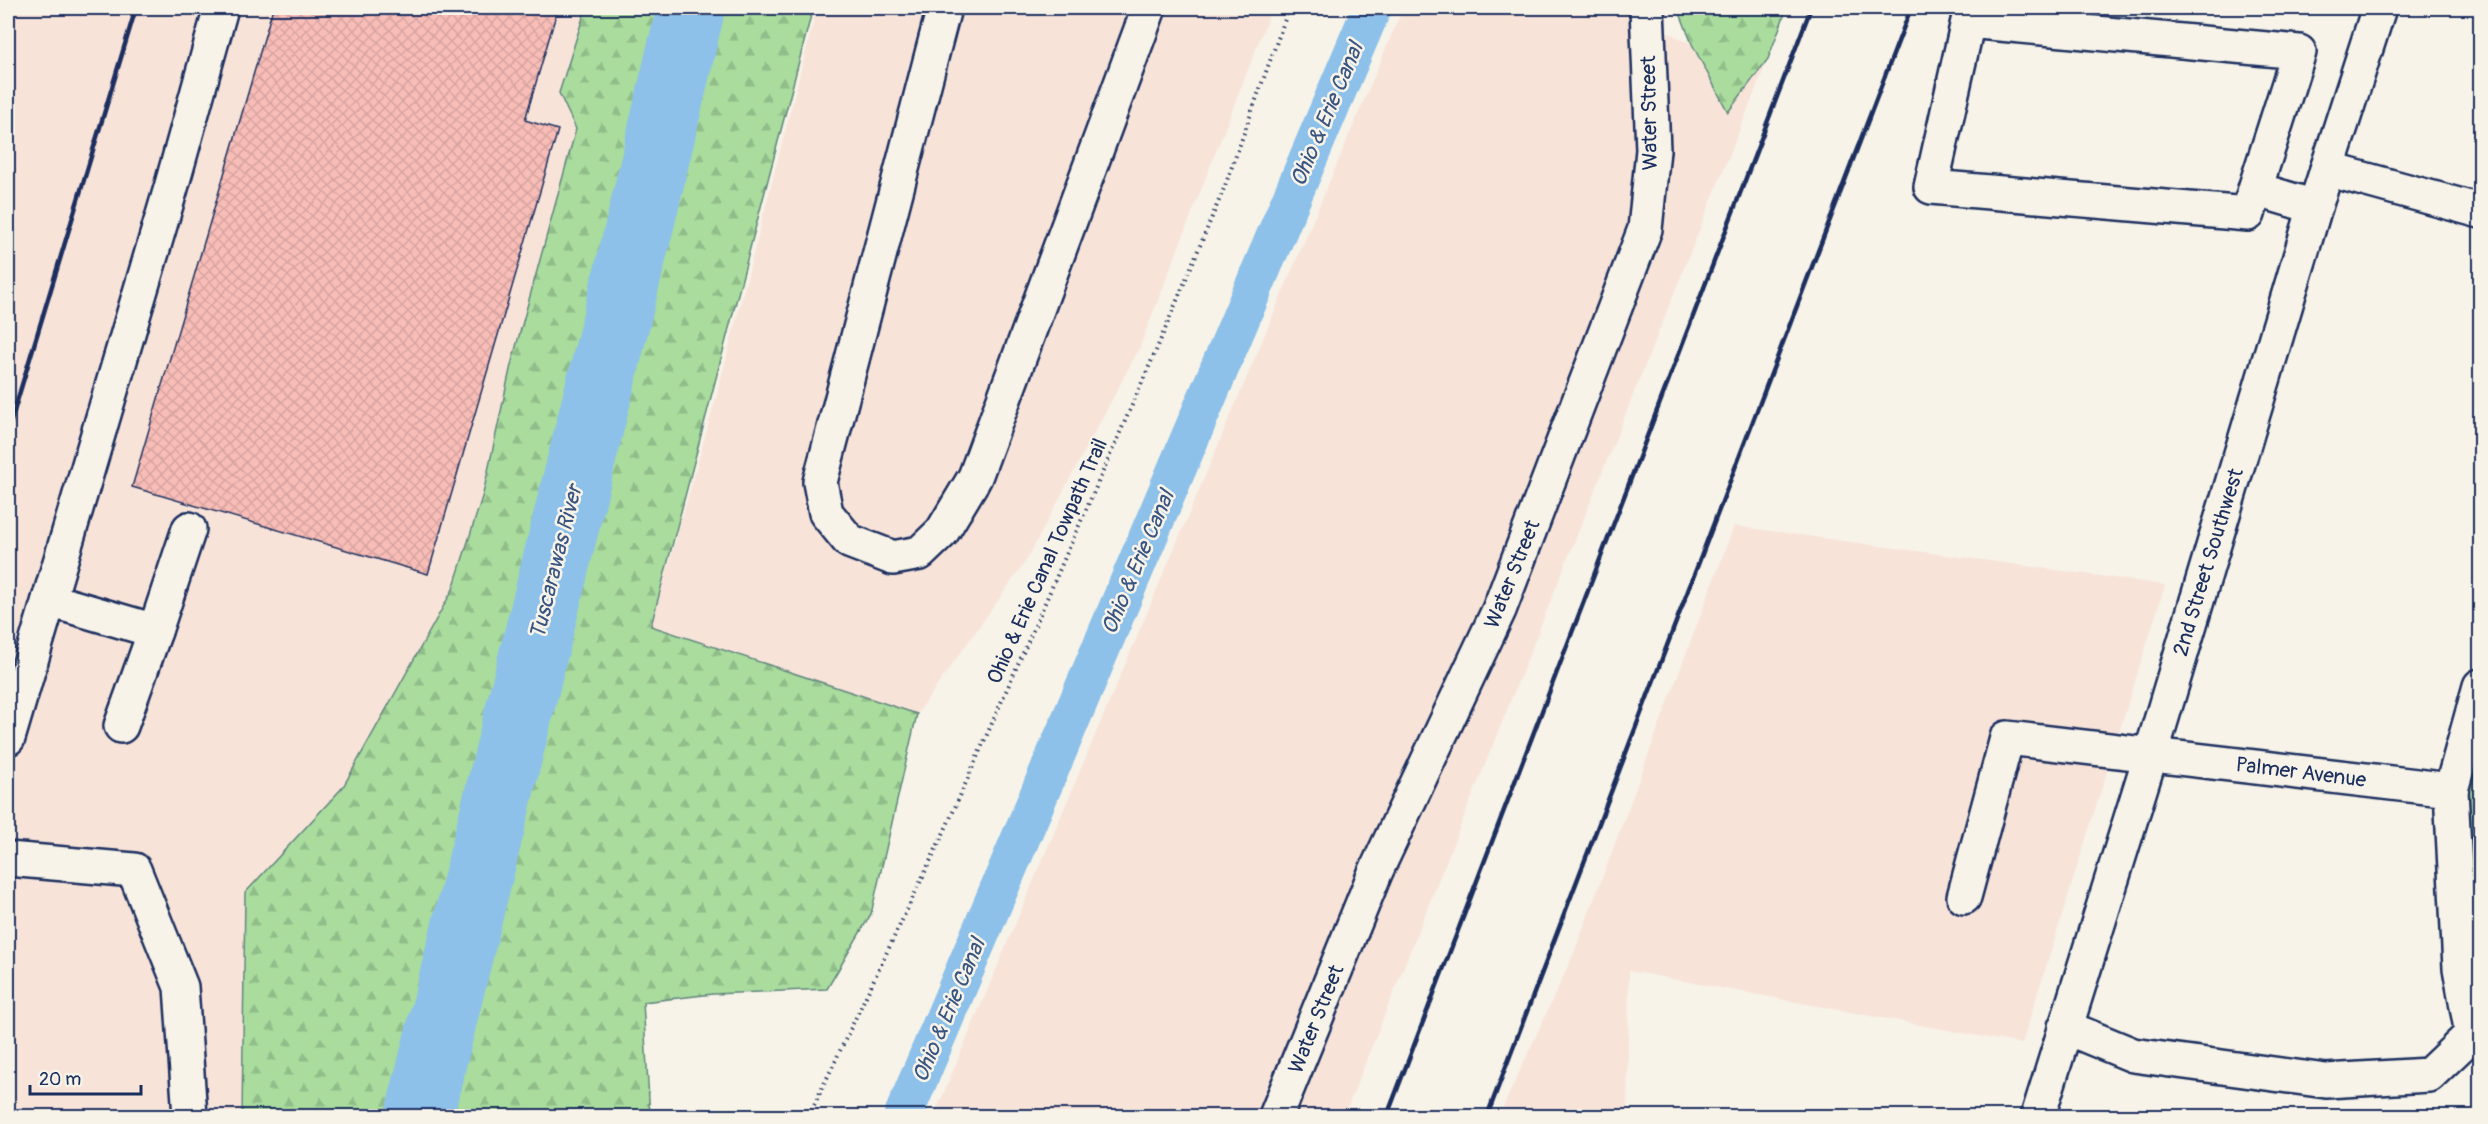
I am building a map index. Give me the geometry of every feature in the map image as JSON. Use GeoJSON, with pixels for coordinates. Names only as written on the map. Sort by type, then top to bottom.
{"type":"FeatureCollection","features":[{"type":"Feature","properties":{"kind":"street"},"geometry":{"type":"LineString","coordinates":[[8,738],[171,188],[221,8]]}},
{"type":"Feature","properties":{"kind":"street"},"geometry":{"type":"LineString","coordinates":[[944,8],[820,482],[826,513],[849,542],[893,558],[920,553],[942,532],[975,477],[1149,8]]}},
{"type":"Feature","properties":{"kind":"street","name":"Water Street"},"geometry":{"type":"LineString","coordinates":[[1276,1116],[1375,873],[1499,610],[1645,229],[1653,150],[1647,8]]}},
{"type":"Feature","properties":{"kind":"street","name":"2nd Street Southwest"},"geometry":{"type":"LineString","coordinates":[[2038,1116],[2151,754],[2315,207],[2379,8]]}},
{"type":"Feature","properties":{"kind":"street"},"geometry":{"type":"LineString","coordinates":[[1968,21],[2299,52],[2255,189],[2248,214],[1931,186],[1968,21]]}},
{"type":"Feature","properties":{"kind":"street"},"geometry":{"type":"LineString","coordinates":[[2327,169],[2481,211]]}},
{"type":"Feature","properties":{"kind":"street"},"geometry":{"type":"LineString","coordinates":[[2255,189],[2315,207]]}},
{"type":"Feature","properties":{"kind":"street"},"geometry":{"type":"LineString","coordinates":[[121,726],[189,529]]}},
{"type":"Feature","properties":{"kind":"street"},"geometry":{"type":"LineString","coordinates":[[49,600],[155,631]]}},
{"type":"Feature","properties":{"kind":"street"},"geometry":{"type":"LineString","coordinates":[[2065,1027],[2133,1055],[2326,1081],[2429,1075],[2472,1034],[2460,968],[2451,790],[2481,686]]}},
{"type":"Feature","properties":{"kind":"street","name":"Palmer Avenue"},"geometry":{"type":"LineString","coordinates":[[1964,897],[2007,738],[2451,790]]}},
{"type":"Feature","properties":{"kind":"street"},"geometry":{"type":"LineString","coordinates":[[8,859],[134,870],[181,987],[190,1116]]}},
{"type":"Feature","properties":{"kind":"path","name":"Ohio & Erie Canal Towpath Trail"},"geometry":{"type":"LineString","coordinates":[[809,1116],[945,830],[1155,353],[1225,186],[1289,8]]}},
{"type":"Feature","properties":{"kind":"shaded area"},"geometry":{"type":"Polygon","coordinates":[[[8,8],[586,8],[559,93],[576,129],[511,365],[483,494],[453,589],[343,787],[245,893],[242,1116],[8,1116],[8,8]]]}},
{"type":"Feature","properties":{"kind":"shaded area"},"geometry":{"type":"Polygon","coordinates":[[[817,8],[1272,8],[1139,349],[1026,561],[917,714],[651,627],[716,398],[817,8]]]}},
{"type":"Feature","properties":{"kind":"shaded area"},"geometry":{"type":"Polygon","coordinates":[[[1403,8],[1616,8],[1692,44],[1728,112],[1768,59],[1344,1116],[934,1116],[1403,8]]]}},
{"type":"Feature","properties":{"kind":"shaded area"},"geometry":{"type":"Polygon","coordinates":[[[1734,526],[2165,585],[2022,1044],[1629,971],[1627,1116],[1499,1116],[1574,953],[1734,526]]]}},
{"type":"Feature","properties":{"kind":"green space"},"geometry":{"type":"Polygon","coordinates":[[[586,8],[813,8],[651,626],[917,714],[871,914],[827,989],[713,994],[643,1002],[650,1116],[242,1116],[245,893],[343,787],[453,589],[483,494],[511,365],[576,129],[559,93],[586,8]]]}},
{"type":"Feature","properties":{"kind":"green space"},"geometry":{"type":"Polygon","coordinates":[[[1678,8],[1787,8],[1768,59],[1728,112],[1692,44],[1678,8]]]}},
{"type":"Feature","properties":{"kind":"green space"},"geometry":{"type":"Polygon","coordinates":[[[2480,686],[2480,1063],[2472,1034],[2451,790],[2480,686]]]}},
{"type":"Feature","properties":{"kind":"building"},"geometry":{"type":"Polygon","coordinates":[[[273,8],[558,8],[525,120],[558,130],[428,574],[132,487],[273,8]]]}},
{"type":"Feature","properties":{"kind":"waterway","name":"Tuscarawas River"},"geometry":{"type":"LineString","coordinates":[[419,1116],[641,220],[691,8]]}},
{"type":"Feature","properties":{"kind":"waterway","name":"Ohio & Erie Canal"},"geometry":{"type":"LineString","coordinates":[[903,1116],[1372,8]]}},
{"type":"Feature","properties":{"kind":"railway"},"geometry":{"type":"LineString","coordinates":[[8,431],[136,8]]}},
{"type":"Feature","properties":{"kind":"railway"},"geometry":{"type":"LineString","coordinates":[[1387,1116],[1811,8]]}},
{"type":"Feature","properties":{"kind":"railway"},"geometry":{"type":"LineString","coordinates":[[1487,1116],[1911,8]]}}]}
